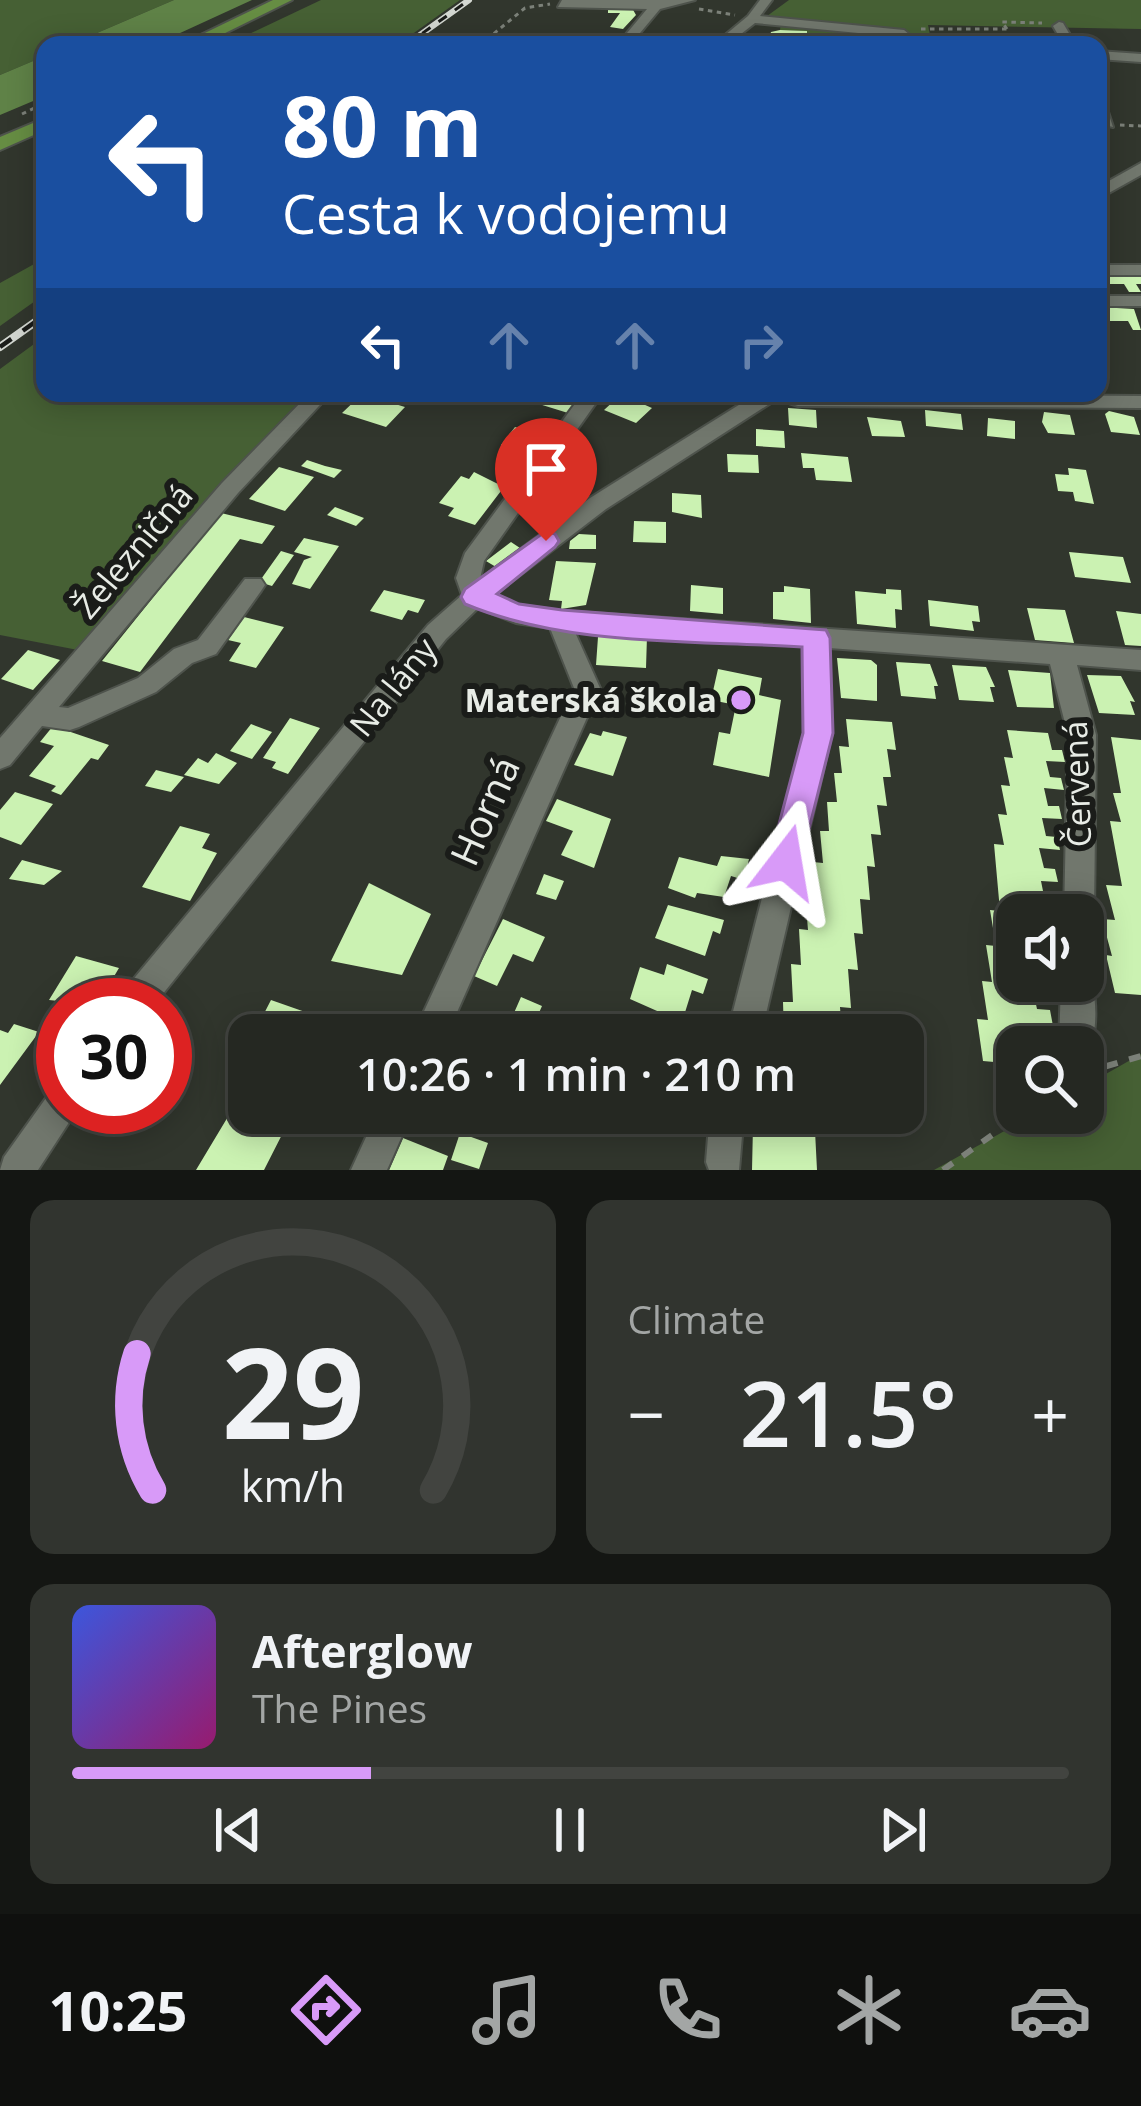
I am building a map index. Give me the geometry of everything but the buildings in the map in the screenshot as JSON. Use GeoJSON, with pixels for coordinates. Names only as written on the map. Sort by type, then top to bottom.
{"type":"FeatureCollection","features":[{"type":"Feature","properties":{"kind":"main road"},"geometry":{"type":"LineString","coordinates":[[207,36],[285,0]]}},
{"type":"Feature","properties":{"kind":"main road"},"geometry":{"type":"LineString","coordinates":[[231,36],[308,0]]}},
{"type":"Feature","properties":{"kind":"main road"},"geometry":{"type":"LineString","coordinates":[[0,132],[36,115]]}},
{"type":"Feature","properties":{"kind":"main road"},"geometry":{"type":"LineString","coordinates":[[0,144],[36,127]]}},
{"type":"Feature","properties":{"kind":"street"},"geometry":{"type":"LineString","coordinates":[[562,4],[656,6],[688,0]]}},
{"type":"Feature","properties":{"kind":"street"},"geometry":{"type":"LineString","coordinates":[[730,36],[766,0]]}},
{"type":"Feature","properties":{"kind":"street"},"geometry":{"type":"LineString","coordinates":[[631,36],[656,6]]}},
{"type":"Feature","properties":{"kind":"street"},"geometry":{"type":"LineString","coordinates":[[752,19],[911,36]]}},
{"type":"Feature","properties":{"kind":"street"},"geometry":{"type":"LineString","coordinates":[[1059,26],[1065,36]]}},
{"type":"Feature","properties":{"kind":"street"},"geometry":{"type":"LineString","coordinates":[[1107,56],[1141,58]]}},
{"type":"Feature","properties":{"kind":"street"},"geometry":{"type":"LineString","coordinates":[[1107,189],[1141,168]]}},
{"type":"Feature","properties":{"kind":"street"},"geometry":{"type":"LineString","coordinates":[[1107,270],[1141,270]]}},
{"type":"Feature","properties":{"kind":"street"},"geometry":{"type":"LineString","coordinates":[[1107,301],[1141,301]]}},
{"type":"Feature","properties":{"kind":"street","name":"Železničná"},"geometry":{"type":"LineString","coordinates":[[0,757],[230,488],[312,402]]}},
{"type":"Feature","properties":{"kind":"street"},"geometry":{"type":"LineString","coordinates":[[587,402],[473,560],[468,578],[475,597],[516,614],[562,620],[1141,660]]}},
{"type":"Feature","properties":{"kind":"street","name":"Na lány"},"geometry":{"type":"LineString","coordinates":[[155,978],[436,632],[596,504],[761,402]]}},
{"type":"Feature","properties":{"kind":"street"},"geometry":{"type":"LineString","coordinates":[[1107,402],[1141,403]]}},
{"type":"Feature","properties":{"kind":"street"},"geometry":{"type":"LineString","coordinates":[[37,715],[70,719],[147,685],[183,656],[207,647],[253,585]]}},
{"type":"Feature","properties":{"kind":"street","name":"Horná"},"geometry":{"type":"LineString","coordinates":[[440,1014],[587,688],[562,635],[562,620]]}},
{"type":"Feature","properties":{"kind":"street"},"geometry":{"type":"LineString","coordinates":[[749,1014],[818,733],[816,638]]}},
{"type":"Feature","properties":{"kind":"street","name":"Červená"},"geometry":{"type":"LineString","coordinates":[[1061,655],[1082,735],[1079,894]]}},
{"type":"Feature","properties":{"kind":"street"},"geometry":{"type":"LineString","coordinates":[[16,1170],[41,1134]]}},
{"type":"Feature","properties":{"kind":"street"},"geometry":{"type":"LineString","coordinates":[[370,1170],[386,1134]]}},
{"type":"Feature","properties":{"kind":"street"},"geometry":{"type":"LineString","coordinates":[[724,1162],[726,1134]]}},
{"type":"Feature","properties":{"kind":"path"},"geometry":{"type":"LineString","coordinates":[[490,36],[525,8],[562,4]]}},
{"type":"Feature","properties":{"kind":"path"},"geometry":{"type":"LineString","coordinates":[[656,6],[752,19]]}},
{"type":"Feature","properties":{"kind":"path"},"geometry":{"type":"LineString","coordinates":[[947,36],[1006,29],[1002,22],[1059,26]]}},
{"type":"Feature","properties":{"kind":"path"},"geometry":{"type":"LineString","coordinates":[[1104,1067],[1141,1056]]}},
{"type":"Feature","properties":{"kind":"path"},"geometry":{"type":"LineString","coordinates":[[943,1170],[996,1132]]}},
{"type":"Feature","properties":{"kind":"shaded area"},"geometry":{"type":"Polygon","coordinates":[[[0,0],[174,0],[90,36],[36,36],[36,60],[0,75],[0,0]]]}},
{"type":"Feature","properties":{"kind":"shaded area"},"geometry":{"type":"Polygon","coordinates":[[[174,0],[252,0],[174,36],[90,36],[174,0]]]}},
{"type":"Feature","properties":{"kind":"shaded area"},"geometry":{"type":"Polygon","coordinates":[[[321,0],[460,0],[410,36],[245,36],[321,0]]]}},
{"type":"Feature","properties":{"kind":"shaded area"},"geometry":{"type":"Polygon","coordinates":[[[789,0],[1141,0],[1141,29],[928,25],[930,35],[805,36],[806,31],[780,30],[781,23],[763,19],[789,0]]]}},
{"type":"Feature","properties":{"kind":"shaded area"},"geometry":{"type":"Polygon","coordinates":[[[36,60],[36,100],[0,115],[0,75],[36,60]]]}},
{"type":"Feature","properties":{"kind":"shaded area"},"geometry":{"type":"Polygon","coordinates":[[[36,263],[36,300],[0,326],[0,283],[36,263]]]}},
{"type":"Feature","properties":{"kind":"shaded area"},"geometry":{"type":"Polygon","coordinates":[[[36,343],[36,402],[304,402],[78,650],[0,635],[0,369],[36,343]]]}},
{"type":"Feature","properties":{"kind":"shaded area"},"geometry":{"type":"Polygon","coordinates":[[[1141,1054],[1141,1170],[934,1170],[999,1134],[1104,1134],[1104,1075],[1141,1054]]]}},
{"type":"Feature","properties":{"kind":"railway"},"geometry":{"type":"LineString","coordinates":[[419,36],[469,0]]}},
{"type":"Feature","properties":{"kind":"railway"},"geometry":{"type":"LineString","coordinates":[[0,347],[36,321]]}},
{"type":"Feature","properties":{"kind":"place","name":"Materská škola"},"geometry":{"type":"Point","coordinates":[741,700]}},
{"type":"Feature","properties":{"kind":"route"},"geometry":{"type":"LineString","coordinates":[[546,541],[475,597],[516,614],[562,620],[816,638],[818,733],[786,862]]}}]}
